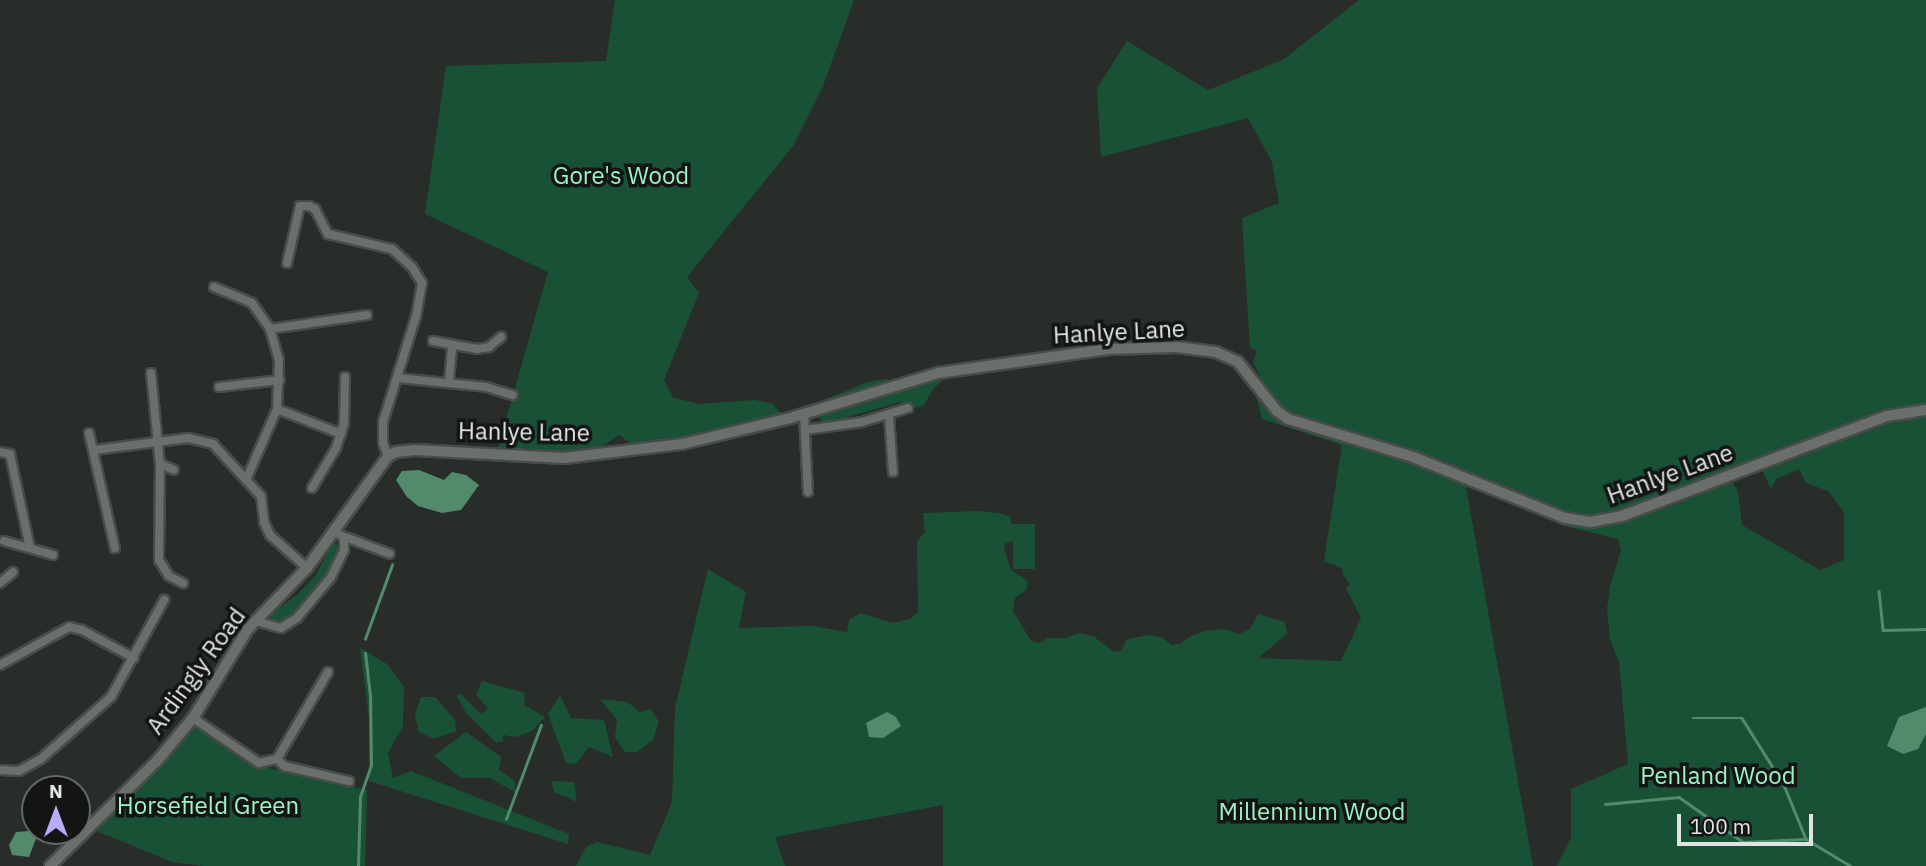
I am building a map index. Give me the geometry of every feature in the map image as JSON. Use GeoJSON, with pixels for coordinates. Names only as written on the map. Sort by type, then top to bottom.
{"type":"FeatureCollection","features":[{"type":"Feature","properties":{"kind":"street"},"geometry":{"type":"LineString","coordinates":[[287,263],[300,206],[315,209],[328,234],[380,244],[402,256],[422,283],[398,379],[383,422],[383,443],[388,456]]}},
{"type":"Feature","properties":{"kind":"street"},"geometry":{"type":"LineString","coordinates":[[214,287],[251,303],[270,329],[280,380],[277,409],[246,480]]}},
{"type":"Feature","properties":{"kind":"street"},"geometry":{"type":"LineString","coordinates":[[270,329],[367,315]]}},
{"type":"Feature","properties":{"kind":"street"},"geometry":{"type":"LineString","coordinates":[[433,341],[477,349],[489,347],[501,338]]}},
{"type":"Feature","properties":{"kind":"street"},"geometry":{"type":"LineString","coordinates":[[449,382],[453,346]]}},
{"type":"Feature","properties":{"kind":"street","name":"Hanlye Lane"},"geometry":{"type":"LineString","coordinates":[[388,456],[415,450],[528,458],[591,456],[682,444],[804,414],[938,373],[1108,349],[1196,349],[1216,352],[1238,362],[1277,411],[1288,419],[1413,457],[1566,519],[1591,522],[1622,516],[1887,416],[1926,410]]}},
{"type":"Feature","properties":{"kind":"street"},"geometry":{"type":"LineString","coordinates":[[150,373],[160,464],[159,560],[169,576],[183,583]]}},
{"type":"Feature","properties":{"kind":"street"},"geometry":{"type":"LineString","coordinates":[[312,488],[330,461],[341,434],[346,412],[345,377]]}},
{"type":"Feature","properties":{"kind":"street"},"geometry":{"type":"LineString","coordinates":[[398,379],[449,382],[513,395]]}},
{"type":"Feature","properties":{"kind":"street"},"geometry":{"type":"LineString","coordinates":[[219,387],[280,380]]}},
{"type":"Feature","properties":{"kind":"street"},"geometry":{"type":"LineString","coordinates":[[805,430],[862,422],[908,408]]}},
{"type":"Feature","properties":{"kind":"street"},"geometry":{"type":"LineString","coordinates":[[277,409],[341,434]]}},
{"type":"Feature","properties":{"kind":"street"},"geometry":{"type":"LineString","coordinates":[[804,414],[808,492]]}},
{"type":"Feature","properties":{"kind":"street"},"geometry":{"type":"LineString","coordinates":[[888,415],[893,472]]}},
{"type":"Feature","properties":{"kind":"street"},"geometry":{"type":"LineString","coordinates":[[89,433],[115,548]]}},
{"type":"Feature","properties":{"kind":"street"},"geometry":{"type":"LineString","coordinates":[[94,450],[188,438],[206,441],[220,449],[234,470],[261,496],[266,529],[307,568]]}},
{"type":"Feature","properties":{"kind":"street"},"geometry":{"type":"LineString","coordinates":[[0,452],[10,454],[30,548]]}},
{"type":"Feature","properties":{"kind":"street","name":"Ardingly Road"},"geometry":{"type":"LineString","coordinates":[[50,866],[157,761],[193,718],[231,652],[256,621],[339,535],[388,456]]}},
{"type":"Feature","properties":{"kind":"street"},"geometry":{"type":"LineString","coordinates":[[160,464],[174,470]]}},
{"type":"Feature","properties":{"kind":"street"},"geometry":{"type":"LineString","coordinates":[[339,535],[390,554]]}},
{"type":"Feature","properties":{"kind":"street"},"geometry":{"type":"LineString","coordinates":[[256,621],[281,628],[297,618],[331,578],[344,550],[339,535]]}},
{"type":"Feature","properties":{"kind":"street"},"geometry":{"type":"LineString","coordinates":[[4,541],[53,555]]}},
{"type":"Feature","properties":{"kind":"street"},"geometry":{"type":"LineString","coordinates":[[0,583],[13,572]]}},
{"type":"Feature","properties":{"kind":"street"},"geometry":{"type":"LineString","coordinates":[[0,770],[19,771],[42,758],[111,697],[164,600]]}},
{"type":"Feature","properties":{"kind":"street"},"geometry":{"type":"LineString","coordinates":[[0,664],[69,627],[82,630],[134,658]]}},
{"type":"Feature","properties":{"kind":"street"},"geometry":{"type":"LineString","coordinates":[[193,718],[259,763],[277,759],[328,672]]}},
{"type":"Feature","properties":{"kind":"street"},"geometry":{"type":"LineString","coordinates":[[277,759],[284,766],[349,781]]}},
{"type":"Feature","properties":{"kind":"green space","name":"Gore's Wood"},"geometry":{"type":"Polygon","coordinates":[[[615,0],[854,0],[823,86],[793,146],[687,277],[699,293],[664,380],[673,398],[700,404],[755,400],[773,404],[782,415],[714,434],[659,443],[633,445],[619,435],[597,450],[533,452],[498,448],[548,272],[425,214],[446,66],[606,61],[615,0]]]}},
{"type":"Feature","properties":{"kind":"green space"},"geometry":{"type":"Polygon","coordinates":[[[1359,0],[1926,0],[1926,866],[1557,866],[1571,838],[1571,789],[1628,764],[1619,661],[1610,640],[1607,609],[1610,586],[1621,550],[1618,539],[1561,525],[1465,481],[1533,866],[943,866],[943,805],[775,837],[785,866],[576,866],[586,847],[597,842],[650,855],[672,802],[675,708],[708,569],[746,592],[739,628],[811,626],[847,632],[849,620],[861,613],[892,623],[910,619],[918,612],[917,541],[925,532],[923,513],[998,513],[1009,516],[1012,524],[1035,524],[1035,569],[1013,569],[1013,541],[1005,543],[1004,548],[1011,570],[1028,581],[1026,590],[1015,598],[1013,611],[1031,641],[1039,643],[1048,638],[1065,638],[1079,633],[1093,636],[1114,652],[1121,651],[1127,639],[1150,635],[1163,638],[1171,645],[1180,644],[1205,631],[1224,629],[1240,634],[1250,629],[1258,614],[1285,622],[1287,634],[1258,658],[1341,661],[1361,618],[1346,588],[1350,584],[1342,573],[1343,569],[1324,561],[1342,445],[1262,419],[1255,391],[1260,376],[1253,362],[1257,351],[1250,347],[1242,218],[1279,203],[1272,162],[1248,118],[1101,157],[1097,88],[1127,41],[1208,90],[1284,59],[1359,0]],[[1757,459],[1727,471],[1738,492],[1742,525],[1820,570],[1844,560],[1844,512],[1828,491],[1806,483],[1799,469],[1776,479],[1771,489],[1757,459]]]}},
{"type":"Feature","properties":{"kind":"green space"},"geometry":{"type":"Polygon","coordinates":[[[939,377],[942,381],[934,388],[923,406],[914,408],[900,402],[823,422],[817,414],[819,402],[868,382],[886,379],[905,386],[939,377]]]}},
{"type":"Feature","properties":{"kind":"green space"},"geometry":{"type":"Polygon","coordinates":[[[332,544],[337,544],[340,549],[324,581],[300,609],[279,622],[271,620],[270,615],[298,594],[315,576],[332,544]]]}},
{"type":"Feature","properties":{"kind":"green space"},"geometry":{"type":"Polygon","coordinates":[[[360,648],[387,664],[404,687],[403,726],[388,753],[393,778],[411,771],[569,834],[568,844],[369,781],[369,718],[360,648]]]}},
{"type":"Feature","properties":{"kind":"green space"},"geometry":{"type":"Polygon","coordinates":[[[482,681],[525,693],[524,705],[545,717],[532,731],[516,737],[503,735],[503,741],[497,743],[467,714],[456,695],[461,694],[481,714],[488,709],[476,694],[482,681]]]}},
{"type":"Feature","properties":{"kind":"green space"},"geometry":{"type":"Polygon","coordinates":[[[560,695],[571,718],[604,720],[613,757],[589,747],[576,764],[566,763],[548,714],[560,695]]]}},
{"type":"Feature","properties":{"kind":"green space"},"geometry":{"type":"Polygon","coordinates":[[[421,697],[435,697],[455,720],[456,731],[434,739],[418,731],[415,714],[421,697]]]}},
{"type":"Feature","properties":{"kind":"green space"},"geometry":{"type":"Polygon","coordinates":[[[600,699],[628,702],[639,712],[651,709],[659,722],[653,740],[637,752],[625,752],[615,737],[617,720],[600,699]]]}},
{"type":"Feature","properties":{"kind":"green space","name":"Horsefield Green"},"geometry":{"type":"Polygon","coordinates":[[[197,726],[254,765],[367,790],[365,866],[204,866],[172,862],[97,831],[197,726]]]}},
{"type":"Feature","properties":{"kind":"green space"},"geometry":{"type":"Polygon","coordinates":[[[466,732],[501,757],[499,770],[515,781],[515,792],[490,778],[461,778],[434,756],[466,732]]]}},
{"type":"Feature","properties":{"kind":"green space"},"geometry":{"type":"Polygon","coordinates":[[[551,781],[574,782],[577,802],[554,792],[551,781]]]}},
{"type":"Feature","properties":{"kind":"shaded area"},"geometry":{"type":"Polygon","coordinates":[[[419,470],[444,480],[452,472],[466,475],[479,485],[461,510],[442,513],[418,506],[407,497],[396,480],[402,471],[419,470]]]}},
{"type":"Feature","properties":{"kind":"shaded area"},"geometry":{"type":"Polygon","coordinates":[[[1926,707],[1926,734],[1918,749],[1903,754],[1887,746],[1899,717],[1926,707]]]}},
{"type":"Feature","properties":{"kind":"shaded area"},"geometry":{"type":"Polygon","coordinates":[[[887,712],[896,717],[901,726],[883,738],[869,737],[866,723],[887,712]]]}},
{"type":"Feature","properties":{"kind":"shaded area"},"geometry":{"type":"Polygon","coordinates":[[[16,832],[21,832],[21,845],[34,845],[29,857],[12,855],[9,845],[16,832]]]}},
{"type":"Feature","properties":{"kind":"waterway"},"geometry":{"type":"LineString","coordinates":[[365,639],[392,565]]}},
{"type":"Feature","properties":{"kind":"waterway"},"geometry":{"type":"LineString","coordinates":[[1879,591],[1883,630],[1926,629]]}},
{"type":"Feature","properties":{"kind":"waterway"},"geometry":{"type":"LineString","coordinates":[[358,866],[360,797],[371,765],[370,696],[365,653]]}},
{"type":"Feature","properties":{"kind":"waterway"},"geometry":{"type":"LineString","coordinates":[[1693,718],[1742,718],[1784,785],[1806,839],[1851,866]]}},
{"type":"Feature","properties":{"kind":"waterway"},"geometry":{"type":"LineString","coordinates":[[506,819],[541,725]]}},
{"type":"Feature","properties":{"kind":"waterway"},"geometry":{"type":"LineString","coordinates":[[1605,804],[1679,797],[1743,842],[1804,839]]}},
{"type":"Feature","properties":{"kind":"park label","name":"Penland Wood"},"geometry":{"type":"Point","coordinates":[1718,776]}},
{"type":"Feature","properties":{"kind":"park label","name":"Millennium Wood"},"geometry":{"type":"Point","coordinates":[1312,812]}}]}
